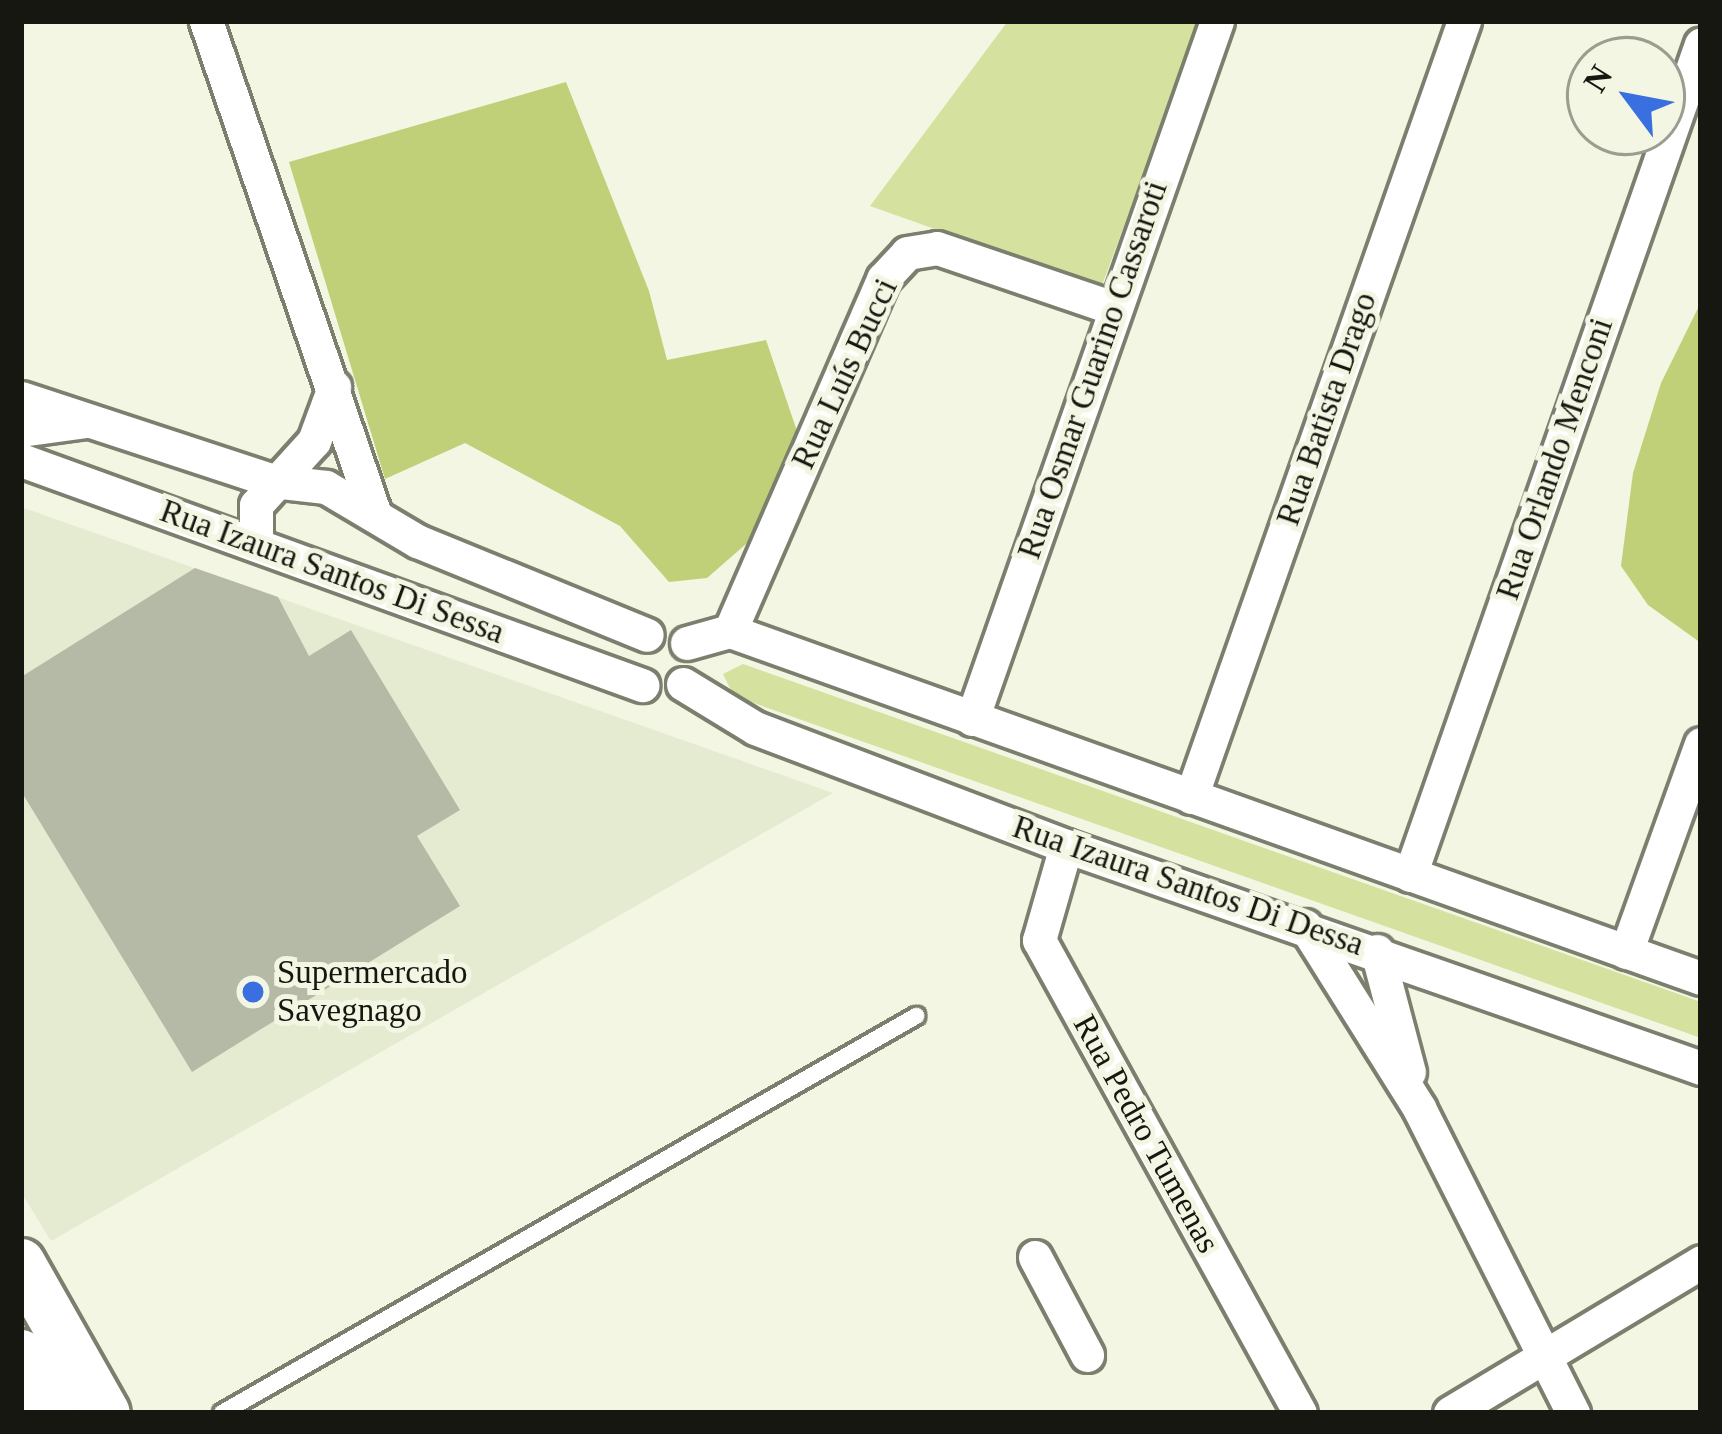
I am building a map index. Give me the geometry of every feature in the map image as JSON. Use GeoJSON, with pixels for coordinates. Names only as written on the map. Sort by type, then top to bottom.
{"type":"FeatureCollection","features":[{"type":"Feature","properties":{"kind":"main road"},"geometry":{"type":"LineString","coordinates":[[21,1263],[106,1413]]}},
{"type":"Feature","properties":{"kind":"main road"},"geometry":{"type":"LineString","coordinates":[[21,1354],[53,1413]]}},
{"type":"Feature","properties":{"kind":"street"},"geometry":{"type":"LineString","coordinates":[[206,21],[373,509]]}},
{"type":"Feature","properties":{"kind":"street","name":"Rua Osmar Guarino Cassaroti"},"geometry":{"type":"LineString","coordinates":[[972,719],[1217,21]]}},
{"type":"Feature","properties":{"kind":"street","name":"Rua Batista Drago"},"geometry":{"type":"LineString","coordinates":[[1191,797],[1464,21]]}},
{"type":"Feature","properties":{"kind":"street","name":"Rua Orlando Menconi"},"geometry":{"type":"LineString","coordinates":[[1410,875],[1701,44]]}},
{"type":"Feature","properties":{"kind":"street","name":"Rua Luís Bucci"},"geometry":{"type":"LineString","coordinates":[[730,631],[883,279],[907,253],[938,248],[1114,308]]}},
{"type":"Feature","properties":{"kind":"street"},"geometry":{"type":"LineString","coordinates":[[256,543],[252,518],[272,481],[314,441],[334,387]]}},
{"type":"Feature","properties":{"kind":"street","name":"Rua Izaura Santos Di Sessa"},"geometry":{"type":"LineString","coordinates":[[21,398],[272,481],[326,487],[373,509],[417,541],[647,634]]}},
{"type":"Feature","properties":{"kind":"street"},"geometry":{"type":"LineString","coordinates":[[21,430],[88,420]]}},
{"type":"Feature","properties":{"kind":"street","name":"Rua Izaura Santos Di Sessa"},"geometry":{"type":"LineString","coordinates":[[21,460],[642,685]]}},
{"type":"Feature","properties":{"kind":"street"},"geometry":{"type":"LineString","coordinates":[[687,643],[730,631],[1701,978]]}},
{"type":"Feature","properties":{"kind":"street"},"geometry":{"type":"LineString","coordinates":[[647,634],[676,634],[687,643],[692,657],[683,684],[670,691],[642,685],[632,658],[647,634]]}},
{"type":"Feature","properties":{"kind":"street","name":"Rua Izaura Santos Di Dessa"},"geometry":{"type":"LineString","coordinates":[[683,684],[755,728],[1066,846],[1701,1068]]}},
{"type":"Feature","properties":{"kind":"street"},"geometry":{"type":"LineString","coordinates":[[1626,952],[1701,745]]}},
{"type":"Feature","properties":{"kind":"street","name":"Rua Pedro Tumenas"},"geometry":{"type":"LineString","coordinates":[[1066,846],[1039,940],[1300,1413]]}},
{"type":"Feature","properties":{"kind":"street"},"geometry":{"type":"LineString","coordinates":[[1305,926],[1419,1108],[1573,1413]]}},
{"type":"Feature","properties":{"kind":"street"},"geometry":{"type":"LineString","coordinates":[[1377,951],[1419,1108]]}},
{"type":"Feature","properties":{"kind":"street"},"geometry":{"type":"LineString","coordinates":[[1035,1257],[1087,1355]]}},
{"type":"Feature","properties":{"kind":"street"},"geometry":{"type":"LineString","coordinates":[[1450,1413],[1701,1262]]}},
{"type":"Feature","properties":{"kind":"lane"},"geometry":{"type":"LineString","coordinates":[[222,1413],[916,1016]]}},
{"type":"Feature","properties":{"kind":"shaded area","name":"Supermercado Savegnago"},"geometry":{"type":"Polygon","coordinates":[[[21,507],[833,793],[51,1241],[21,1192],[21,507]]]}},
{"type":"Feature","properties":{"kind":"green space"},"geometry":{"type":"Polygon","coordinates":[[[1008,21],[1200,21],[1101,288],[870,206],[1008,21]]]}},
{"type":"Feature","properties":{"kind":"green space"},"geometry":{"type":"Polygon","coordinates":[[[566,82],[649,291],[667,360],[766,340],[798,434],[761,531],[707,578],[669,582],[620,526],[465,443],[385,479],[289,162],[566,82]]]}},
{"type":"Feature","properties":{"kind":"green space"},"geometry":{"type":"Polygon","coordinates":[[[1701,302],[1701,643],[1648,605],[1621,566],[1633,473],[1661,383],[1701,302]]]}},
{"type":"Feature","properties":{"kind":"green space"},"geometry":{"type":"Polygon","coordinates":[[[743,664],[1701,1002],[1701,1038],[734,696],[723,674],[743,664]]]}},
{"type":"Feature","properties":{"kind":"building"},"geometry":{"type":"Polygon","coordinates":[[[195,568],[278,597],[309,656],[351,630],[460,810],[417,836],[460,906],[192,1072],[21,791],[21,677],[195,568]]]}},
{"type":"Feature","properties":{"kind":"place","name":"Supermercado Savegnago"},"geometry":{"type":"Point","coordinates":[253,992]}}]}
